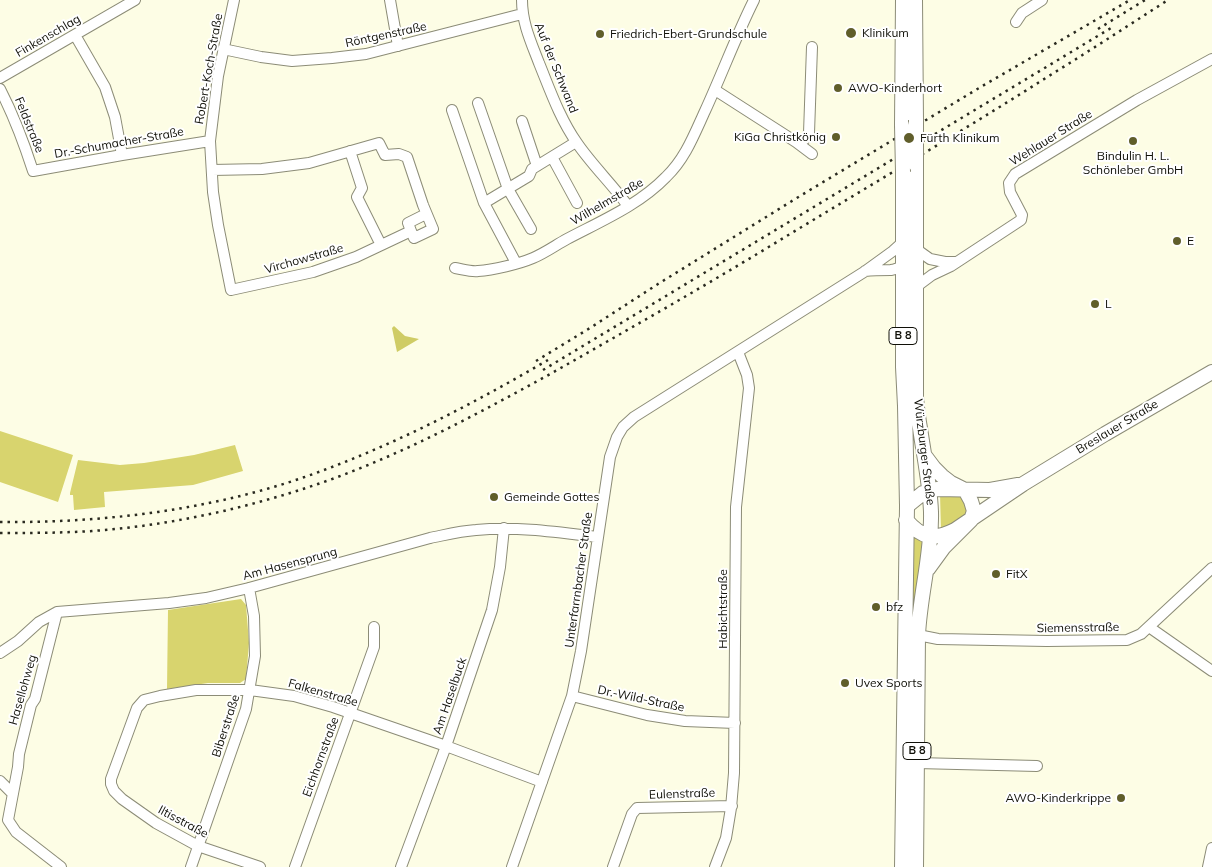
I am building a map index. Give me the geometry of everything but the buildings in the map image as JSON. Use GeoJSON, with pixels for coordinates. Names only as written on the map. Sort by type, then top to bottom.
{"type":"FeatureCollection","features":[{"type":"Feature","properties":{"kind":"main road","name":"Würzburger Straße"},"geometry":{"type":"LineString","coordinates":[[902,0],[903,242],[916,287],[916,397],[930,491],[931,513],[931,537],[927,571],[918,621],[916,867]]}},
{"type":"Feature","properties":{"kind":"main road","name":"Würzburger Straße"},"geometry":{"type":"LineString","coordinates":[[902,867],[906,610],[905,406],[903,367],[909,267],[916,249],[916,0]]}},
{"type":"Feature","properties":{"kind":"main road","name":"Breslauer Straße"},"geometry":{"type":"LineString","coordinates":[[931,537],[946,534],[971,520],[1023,484],[1212,372]]}},
{"type":"Feature","properties":{"kind":"main road"},"geometry":{"type":"LineString","coordinates":[[924,455],[942,476],[965,490],[973,506],[974,511],[971,520]]}},
{"type":"Feature","properties":{"kind":"main road","name":"Breslauer Straße"},"geometry":{"type":"LineString","coordinates":[[906,513],[919,496],[930,491],[941,489],[990,490],[1023,484]]}},
{"type":"Feature","properties":{"kind":"main road"},"geometry":{"type":"LineString","coordinates":[[906,513],[915,530],[931,537]]}},
{"type":"Feature","properties":{"kind":"main road","name":"Breslauer Straße"},"geometry":{"type":"LineString","coordinates":[[927,571],[944,547],[971,520]]}},
{"type":"Feature","properties":{"kind":"street","name":"Finkenschlag"},"geometry":{"type":"LineString","coordinates":[[0,78],[135,0]]}},
{"type":"Feature","properties":{"kind":"street","name":"Robert-Koch-Straße"},"geometry":{"type":"LineString","coordinates":[[231,290],[213,192],[210,141],[218,76],[234,0]]}},
{"type":"Feature","properties":{"kind":"street"},"geometry":{"type":"LineString","coordinates":[[390,0],[398,46]]}},
{"type":"Feature","properties":{"kind":"street","name":"Auf der Schwand"},"geometry":{"type":"LineString","coordinates":[[522,0],[522,14],[527,33],[565,124],[576,142],[628,206]]}},
{"type":"Feature","properties":{"kind":"street","name":"Wilhelmstraße"},"geometry":{"type":"LineString","coordinates":[[455,268],[476,272],[534,258],[628,206],[654,189],[668,176],[688,148],[754,0]]}},
{"type":"Feature","properties":{"kind":"street"},"geometry":{"type":"LineString","coordinates":[[1016,22],[1022,13],[1042,0]]}},
{"type":"Feature","properties":{"kind":"street","name":"Röntgenstraße"},"geometry":{"type":"LineString","coordinates":[[223,48],[261,57],[292,60],[332,58],[366,54],[522,14]]}},
{"type":"Feature","properties":{"kind":"street"},"geometry":{"type":"LineString","coordinates":[[75,35],[105,87],[115,117],[122,154]]}},
{"type":"Feature","properties":{"kind":"street"},"geometry":{"type":"LineString","coordinates":[[796,142],[805,139],[809,133],[812,48]]}},
{"type":"Feature","properties":{"kind":"street","name":"Wehlauer Straße"},"geometry":{"type":"LineString","coordinates":[[916,287],[932,275],[950,266],[1021,220],[1022,215],[1010,192],[1009,183],[1015,174],[1137,100],[1212,59]]}},
{"type":"Feature","properties":{"kind":"street","name":"Feldstraße"},"geometry":{"type":"LineString","coordinates":[[0,89],[22,136],[33,171]]}},
{"type":"Feature","properties":{"kind":"street"},"geometry":{"type":"LineString","coordinates":[[715,90],[812,154]]}},
{"type":"Feature","properties":{"kind":"street"},"geometry":{"type":"LineString","coordinates":[[478,103],[508,189],[531,229]]}},
{"type":"Feature","properties":{"kind":"street"},"geometry":{"type":"LineString","coordinates":[[452,110],[484,203],[516,263]]}},
{"type":"Feature","properties":{"kind":"street"},"geometry":{"type":"LineString","coordinates":[[522,121],[538,166]]}},
{"type":"Feature","properties":{"kind":"street","name":"Dr.-Schumacher-Straße"},"geometry":{"type":"LineString","coordinates":[[33,171],[122,154],[210,141]]}},
{"type":"Feature","properties":{"kind":"street"},"geometry":{"type":"LineString","coordinates":[[484,203],[529,176],[532,169],[576,142]]}},
{"type":"Feature","properties":{"kind":"street","name":"Virchowstraße"},"geometry":{"type":"LineString","coordinates":[[350,151],[378,143],[385,154],[398,154],[407,157],[433,229],[414,238],[408,223],[426,214]]}},
{"type":"Feature","properties":{"kind":"street"},"geometry":{"type":"LineString","coordinates":[[212,170],[262,168],[309,163],[350,151],[362,188],[357,197],[381,245]]}},
{"type":"Feature","properties":{"kind":"street"},"geometry":{"type":"LineString","coordinates":[[552,157],[577,202]]}},
{"type":"Feature","properties":{"kind":"street","name":"Virchowstraße"},"geometry":{"type":"LineString","coordinates":[[231,290],[313,272],[356,257],[411,231]]}},
{"type":"Feature","properties":{"kind":"street","name":"Unterfarrnbacher Straße"},"geometry":{"type":"LineString","coordinates":[[512,867],[572,696],[581,651],[610,457],[617,437],[623,427],[634,417],[666,396],[864,272],[903,242]]}},
{"type":"Feature","properties":{"kind":"street"},"geometry":{"type":"LineString","coordinates":[[916,249],[930,259],[955,262]]}},
{"type":"Feature","properties":{"kind":"street"},"geometry":{"type":"LineString","coordinates":[[877,262],[893,260],[909,267]]}},
{"type":"Feature","properties":{"kind":"street","name":"Unterfarrnbacher Straße"},"geometry":{"type":"LineString","coordinates":[[864,272],[909,267]]}},
{"type":"Feature","properties":{"kind":"street","name":"Habichtstraße"},"geometry":{"type":"LineString","coordinates":[[716,867],[726,838],[732,806],[734,773],[736,507],[749,388],[747,375],[738,352]]}},
{"type":"Feature","properties":{"kind":"street","name":"Am Hasensprung"},"geometry":{"type":"LineString","coordinates":[[0,654],[40,622],[57,612],[169,603],[206,598],[430,538],[473,530],[504,528],[540,529],[598,537]]}},
{"type":"Feature","properties":{"kind":"street","name":"Am Haselbuck"},"geometry":{"type":"LineString","coordinates":[[401,867],[446,746],[492,610],[500,567],[504,528]]}},
{"type":"Feature","properties":{"kind":"street","name":"Siemensstraße"},"geometry":{"type":"LineString","coordinates":[[918,635],[938,639],[971,640],[1127,640],[1141,634],[1212,568]]}},
{"type":"Feature","properties":{"kind":"street","name":"Biberstraße"},"geometry":{"type":"LineString","coordinates":[[190,867],[246,709],[255,656],[254,616],[249,588]]}},
{"type":"Feature","properties":{"kind":"street","name":"Würzburger Straße"},"geometry":{"type":"LineString","coordinates":[[906,610],[911,625],[918,635]]}},
{"type":"Feature","properties":{"kind":"street","name":"Hasellohweg"},"geometry":{"type":"LineString","coordinates":[[57,612],[19,754],[8,820],[16,832],[62,867]]}},
{"type":"Feature","properties":{"kind":"street","name":"Eichhornstraße"},"geometry":{"type":"LineString","coordinates":[[295,867],[374,647],[374,627]]}},
{"type":"Feature","properties":{"kind":"street"},"geometry":{"type":"LineString","coordinates":[[1149,627],[1212,671]]}},
{"type":"Feature","properties":{"kind":"street","name":"Falkenstraße"},"geometry":{"type":"LineString","coordinates":[[111,779],[137,708],[144,700],[196,690],[250,690],[294,696],[333,707],[542,782]]}},
{"type":"Feature","properties":{"kind":"street","name":"Dr.-Wild-Straße"},"geometry":{"type":"LineString","coordinates":[[572,696],[647,715],[685,721],[735,724]]}},
{"type":"Feature","properties":{"kind":"street"},"geometry":{"type":"LineString","coordinates":[[917,763],[1037,766]]}},
{"type":"Feature","properties":{"kind":"street","name":"Iltisstraße"},"geometry":{"type":"LineString","coordinates":[[111,779],[114,791],[122,799],[156,823],[198,846],[260,867]]}},
{"type":"Feature","properties":{"kind":"street"},"geometry":{"type":"LineString","coordinates":[[0,781],[13,794]]}},
{"type":"Feature","properties":{"kind":"street","name":"Eulenstraße"},"geometry":{"type":"LineString","coordinates":[[613,867],[632,814],[637,808],[732,806]]}},
{"type":"Feature","properties":{"kind":"street"},"geometry":{"type":"LineString","coordinates":[[1208,867],[1212,848]]}},
{"type":"Feature","properties":{"kind":"shaded area"},"geometry":{"type":"Polygon","coordinates":[[[394,326],[405,336],[419,339],[397,352],[392,328],[394,326]]]}},
{"type":"Feature","properties":{"kind":"shaded area"},"geometry":{"type":"Polygon","coordinates":[[[0,431],[73,455],[58,502],[0,482],[0,431]]]}},
{"type":"Feature","properties":{"kind":"shaded area"},"geometry":{"type":"Polygon","coordinates":[[[235,445],[243,471],[193,485],[104,492],[105,507],[74,510],[73,495],[70,495],[70,493],[78,460],[120,465],[144,463],[194,455],[235,445]]]}},
{"type":"Feature","properties":{"kind":"shaded area"},"geometry":{"type":"Polygon","coordinates":[[[940,493],[954,494],[964,498],[969,513],[941,531],[940,493]]]}},
{"type":"Feature","properties":{"kind":"shaded area"},"geometry":{"type":"Polygon","coordinates":[[[912,533],[925,540],[913,619],[912,618],[912,533]]]}},
{"type":"Feature","properties":{"kind":"shaded area"},"geometry":{"type":"Polygon","coordinates":[[[241,599],[246,605],[249,643],[246,679],[240,683],[208,683],[167,689],[168,610],[241,599]]]}},
{"type":"Feature","properties":{"kind":"railway"},"geometry":{"type":"LineString","coordinates":[[536,361],[800,196],[1130,0]]}},
{"type":"Feature","properties":{"kind":"railway"},"geometry":{"type":"LineString","coordinates":[[1098,29],[1145,0]]}},
{"type":"Feature","properties":{"kind":"railway"},"geometry":{"type":"LineString","coordinates":[[0,533],[57,533],[119,529],[202,516],[256,503],[309,487],[403,450],[523,389],[714,280],[981,118],[1168,0]]}},
{"type":"Feature","properties":{"kind":"railway"},"geometry":{"type":"LineString","coordinates":[[543,370],[1111,28]]}},
{"type":"Feature","properties":{"kind":"railway"},"geometry":{"type":"LineString","coordinates":[[0,522],[41,522],[123,516],[205,504],[245,495],[324,470],[410,434],[494,391],[548,360]]}},
{"type":"Feature","properties":{"kind":"place","name":"Klinikum"},"geometry":{"type":"Point","coordinates":[851,33]}},
{"type":"Feature","properties":{"kind":"place","name":"Friedrich-Ebert-Grundschule"},"geometry":{"type":"Point","coordinates":[600,34]}},
{"type":"Feature","properties":{"kind":"place","name":"AWO-Kinderhort"},"geometry":{"type":"Point","coordinates":[838,88]}},
{"type":"Feature","properties":{"kind":"place","name":"KiGa Christkönig"},"geometry":{"type":"Point","coordinates":[836,137]}},
{"type":"Feature","properties":{"kind":"place","name":"Fürth Klinikum"},"geometry":{"type":"Point","coordinates":[909,138]}},
{"type":"Feature","properties":{"kind":"place","name":"Bindulin H. L. Schönleber GmbH"},"geometry":{"type":"Point","coordinates":[1133,141]}},
{"type":"Feature","properties":{"kind":"place","name":"E"},"geometry":{"type":"Point","coordinates":[1177,241]}},
{"type":"Feature","properties":{"kind":"place","name":"L"},"geometry":{"type":"Point","coordinates":[1095,304]}},
{"type":"Feature","properties":{"kind":"place","name":"Gemeinde Gottes"},"geometry":{"type":"Point","coordinates":[494,497]}},
{"type":"Feature","properties":{"kind":"place","name":"FitX"},"geometry":{"type":"Point","coordinates":[996,574]}},
{"type":"Feature","properties":{"kind":"place","name":"bfz"},"geometry":{"type":"Point","coordinates":[876,607]}},
{"type":"Feature","properties":{"kind":"place","name":"Uvex Sports"},"geometry":{"type":"Point","coordinates":[845,683]}},
{"type":"Feature","properties":{"kind":"place","name":"AWO-Kinderkrippe"},"geometry":{"type":"Point","coordinates":[1121,798]}}]}
